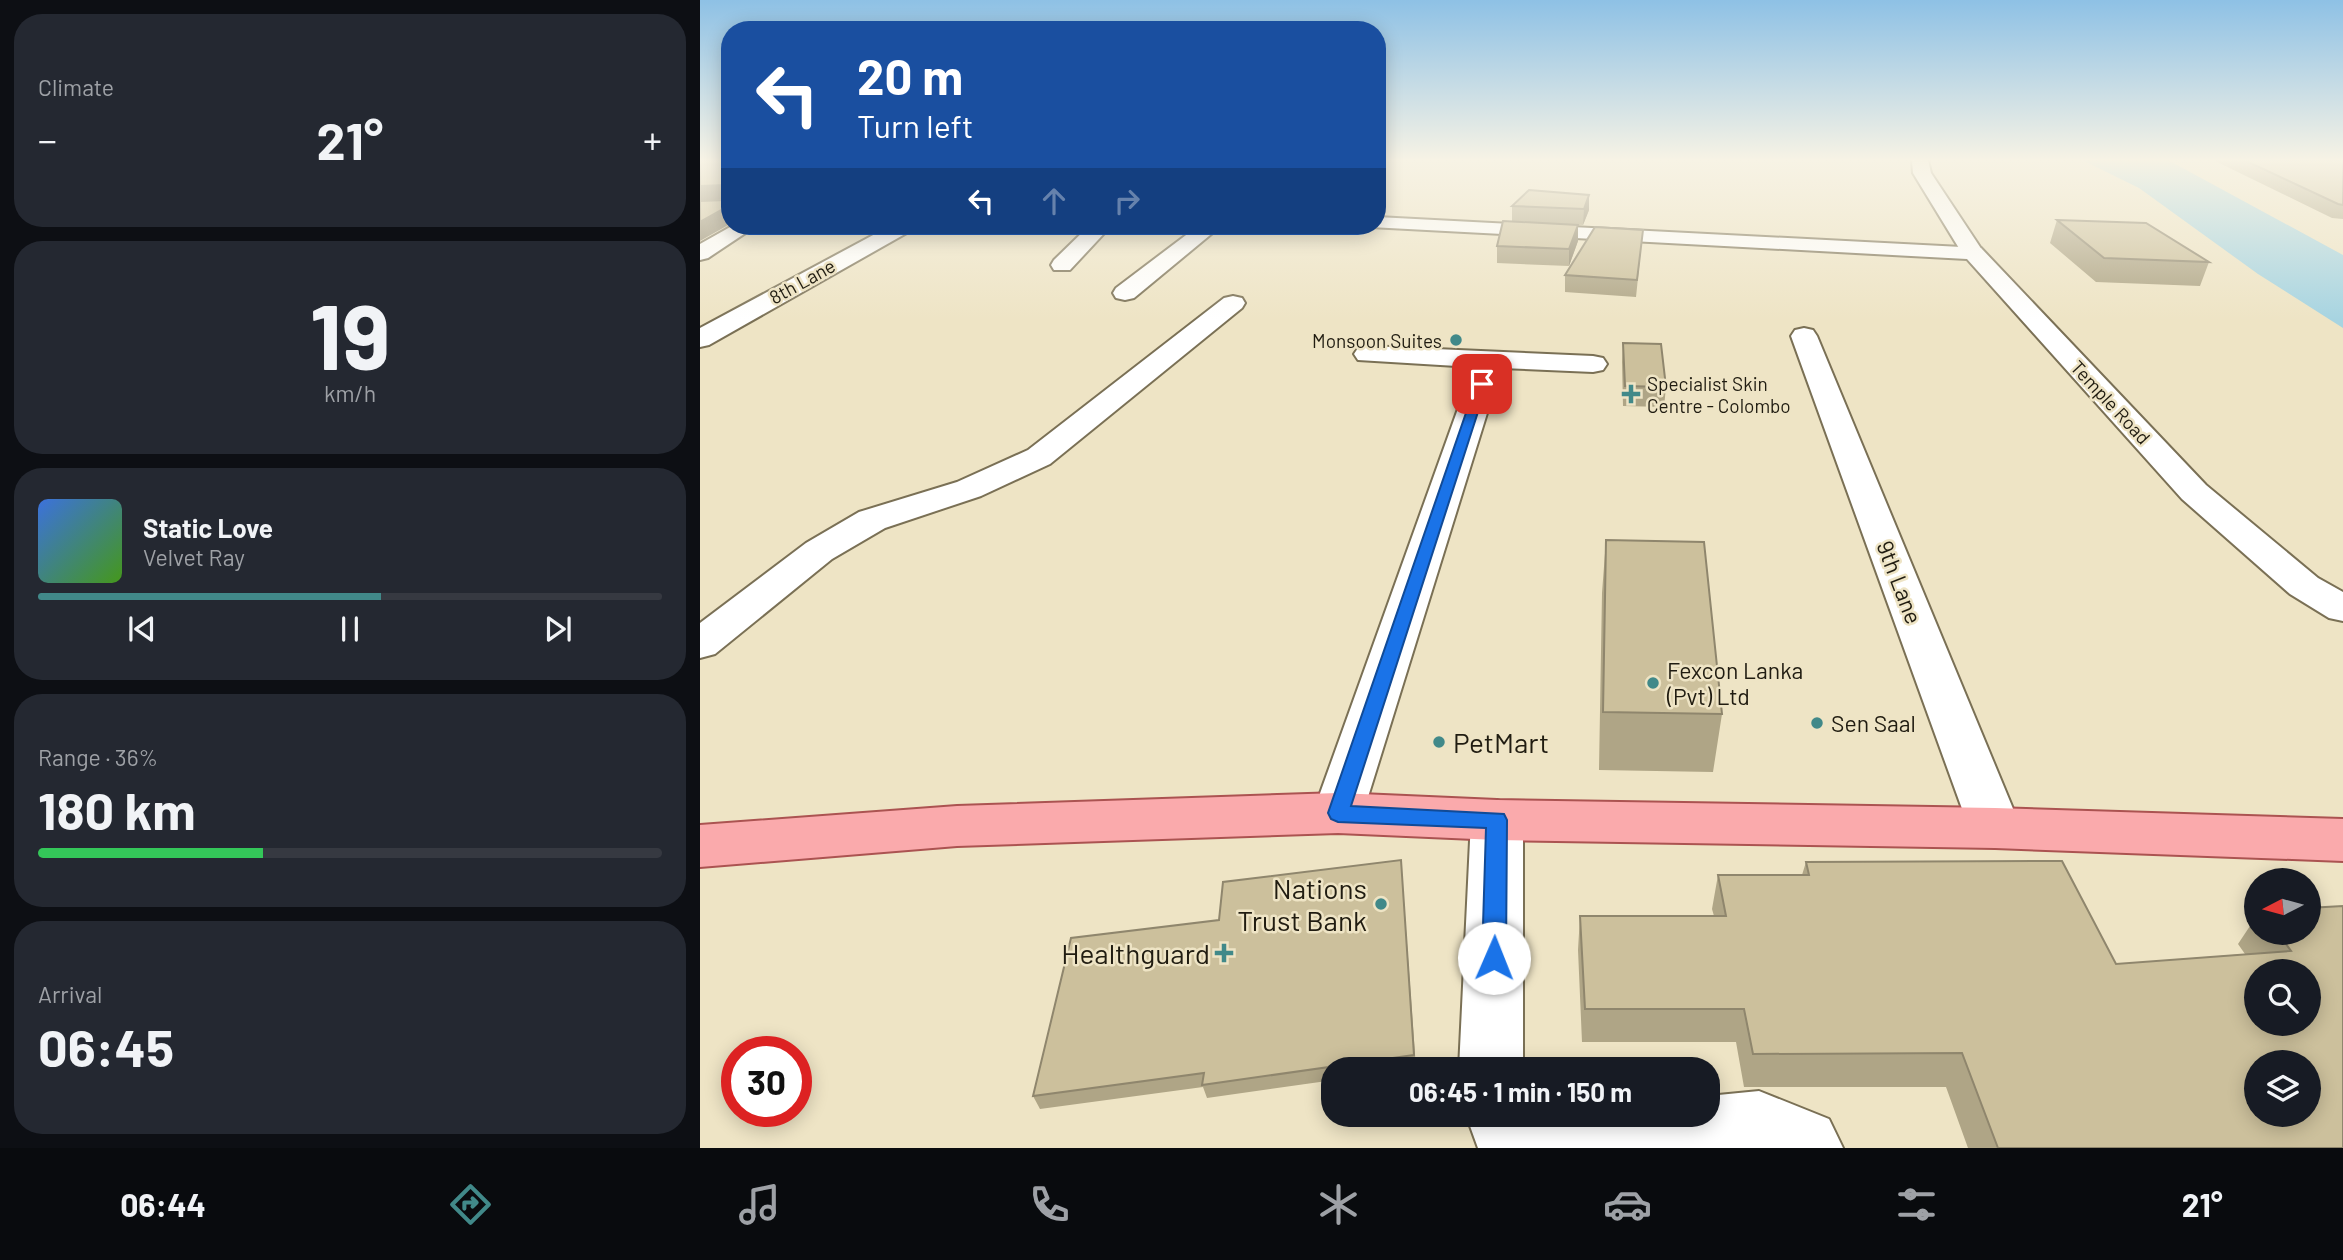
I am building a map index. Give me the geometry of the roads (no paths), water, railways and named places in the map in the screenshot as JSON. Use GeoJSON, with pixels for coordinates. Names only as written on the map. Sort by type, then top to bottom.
{"type":"FeatureCollection","features":[{"type":"Feature","properties":{"kind":"main road"},"geometry":{"type":"LineString","coordinates":[[700,846],[957,826],[1338,813],[1497,820],[1995,828],[2343,840]]}},
{"type":"Feature","properties":{"kind":"street","name":"Temple Road"},"geometry":{"type":"LineString","coordinates":[[1948,214],[1973,253],[2194,492],[2304,586],[2343,609]]}},
{"type":"Feature","properties":{"kind":"street"},"geometry":{"type":"LineString","coordinates":[[1386,223],[1973,253]]}},
{"type":"Feature","properties":{"kind":"street"},"geometry":{"type":"LineString","coordinates":[[700,253],[731,235]]}},
{"type":"Feature","properties":{"kind":"street","name":"8th Lane"},"geometry":{"type":"LineString","coordinates":[[700,339],[889,235]]}},
{"type":"Feature","properties":{"kind":"street"},"geometry":{"type":"LineString","coordinates":[[1062,265],[1092,235]]}},
{"type":"Feature","properties":{"kind":"street"},"geometry":{"type":"LineString","coordinates":[[1125,293],[1199,235]]}},
{"type":"Feature","properties":{"kind":"street"},"geometry":{"type":"LineString","coordinates":[[700,644],[820,551],[872,520],[969,489],[1039,457],[1233,303]]}},
{"type":"Feature","properties":{"kind":"street","name":"9th Lane"},"geometry":{"type":"LineString","coordinates":[[1804,336],[1995,828]]}},
{"type":"Feature","properties":{"kind":"street"},"geometry":{"type":"LineString","coordinates":[[1368,354],[1593,364]]}},
{"type":"Feature","properties":{"kind":"street"},"geometry":{"type":"LineString","coordinates":[[1338,813],[1490,359]]}},
{"type":"Feature","properties":{"kind":"street"},"geometry":{"type":"LineString","coordinates":[[1491,1057],[1497,820]]}},
{"type":"Feature","properties":{"kind":"street"},"geometry":{"type":"LineString","coordinates":[[1503,1127],[1505,1132],[1536,1148],[1759,1124],[1805,1143],[1809,1148]]}},
{"type":"Feature","properties":{"kind":"water"},"geometry":{"type":"Polygon","coordinates":[[[2174,214],[2267,214],[2343,255],[2343,328],[2258,274],[2174,214]]]}},
{"type":"Feature","properties":{"kind":"place","name":"Monsoon Suites"},"geometry":{"type":"Point","coordinates":[1456,340]}},
{"type":"Feature","properties":{"kind":"place","name":"Specialist Skin Centre - Colombo"},"geometry":{"type":"Point","coordinates":[1631,394]}},
{"type":"Feature","properties":{"kind":"place","name":"Fexcon Lanka (Pvt) Ltd"},"geometry":{"type":"Point","coordinates":[1653,683]}},
{"type":"Feature","properties":{"kind":"place","name":"Sen Saal"},"geometry":{"type":"Point","coordinates":[1817,723]}},
{"type":"Feature","properties":{"kind":"place","name":"PetMart"},"geometry":{"type":"Point","coordinates":[1439,742]}},
{"type":"Feature","properties":{"kind":"place","name":"Nations Trust Bank"},"geometry":{"type":"Point","coordinates":[1381,904]}},
{"type":"Feature","properties":{"kind":"place","name":"Healthguard"},"geometry":{"type":"Point","coordinates":[1224,953]}}]}
